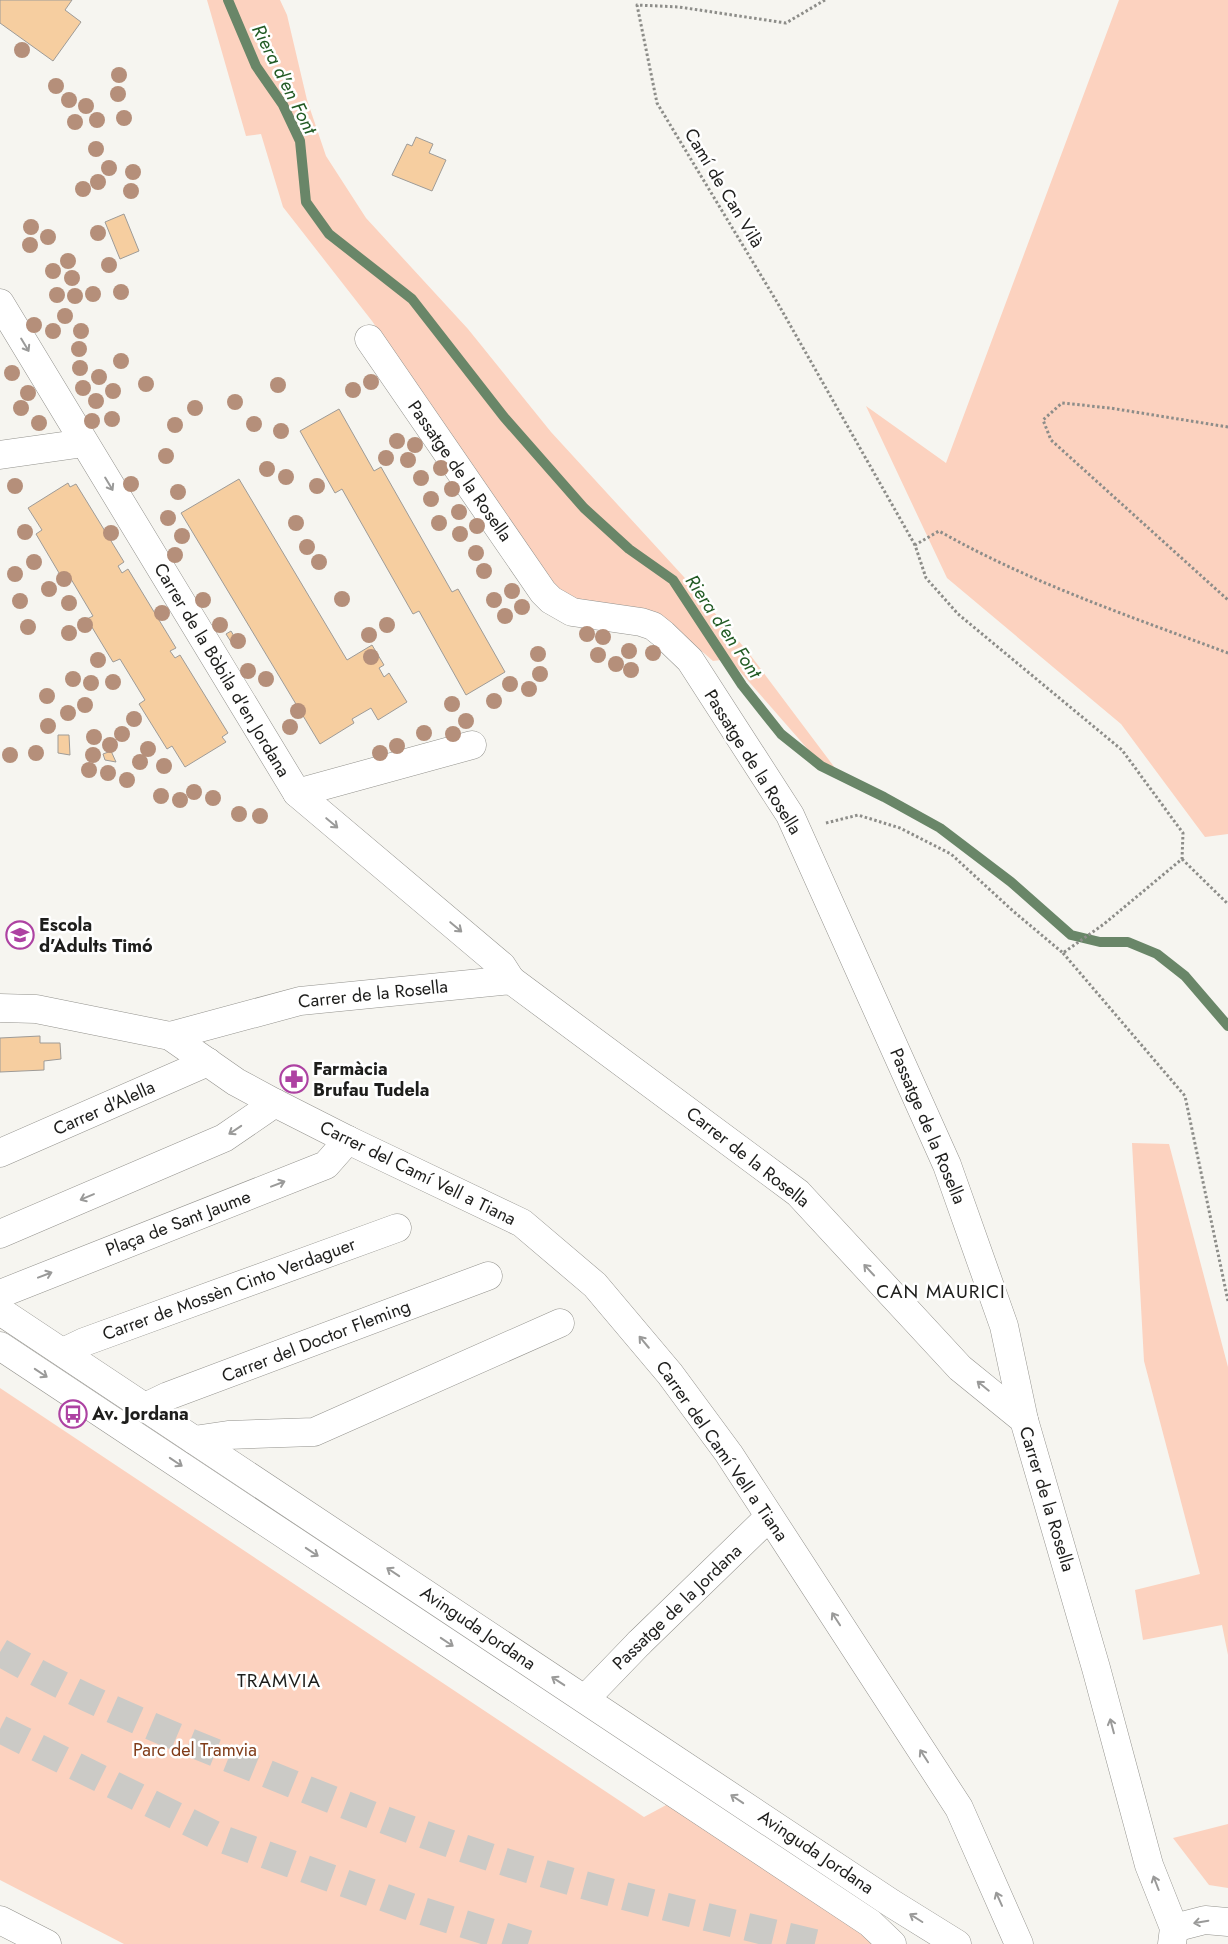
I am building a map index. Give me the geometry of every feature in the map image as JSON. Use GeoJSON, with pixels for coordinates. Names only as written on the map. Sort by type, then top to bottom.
{"type":"FeatureCollection","features":[{"type":"Feature","properties":{"kind":"main road","name":"Carrer de la Bòbila d'en Jordana"},"geometry":{"type":"LineString","coordinates":[[0,303],[297,793],[502,966],[511,980]]}},
{"type":"Feature","properties":{"kind":"main road","name":"Passatge de la Rosella"},"geometry":{"type":"LineString","coordinates":[[369,339],[543,592],[551,600],[572,612],[641,622],[653,626],[664,634],[690,660],[790,815],[947,1165],[1004,1326],[1024,1420]]}},
{"type":"Feature","properties":{"kind":"main road"},"geometry":{"type":"LineString","coordinates":[[0,455],[84,443]]}},
{"type":"Feature","properties":{"kind":"main road"},"geometry":{"type":"LineString","coordinates":[[297,793],[472,746]]}},
{"type":"Feature","properties":{"kind":"main road","name":"Carrer de la Rosella"},"geometry":{"type":"LineString","coordinates":[[170,1036],[300,1001],[511,980],[798,1193],[960,1368],[1024,1420],[1094,1658],[1149,1865],[1173,1936]]}},
{"type":"Feature","properties":{"kind":"main road","name":"Carrer del Camí Vell a Tiana"},"geometry":{"type":"LineString","coordinates":[[0,1008],[36,1009],[170,1036],[236,1082],[275,1103],[522,1223],[595,1285],[670,1374],[729,1454],[958,1808],[1019,1944]]}},
{"type":"Feature","properties":{"kind":"main road","name":"Carrer d'Alella"},"geometry":{"type":"LineString","coordinates":[[0,1153],[208,1062]]}},
{"type":"Feature","properties":{"kind":"main road"},"geometry":{"type":"LineString","coordinates":[[0,1234],[224,1138],[275,1103]]}},
{"type":"Feature","properties":{"kind":"main road","name":"Plaça de Sant Jaume"},"geometry":{"type":"LineString","coordinates":[[0,1294],[326,1165],[348,1140]]}},
{"type":"Feature","properties":{"kind":"main road","name":"Carrer de Mossèn Cinto Verdaguer"},"geometry":{"type":"LineString","coordinates":[[63,1352],[84,1342],[397,1228]]}},
{"type":"Feature","properties":{"kind":"main road","name":"Carrer del Doctor Fleming"},"geometry":{"type":"LineString","coordinates":[[145,1407],[177,1393],[488,1276]]}},
{"type":"Feature","properties":{"kind":"main road","name":"Avinguda Jordana"},"geometry":{"type":"LineString","coordinates":[[0,1311],[891,1903],[957,1944]]}},
{"type":"Feature","properties":{"kind":"main road"},"geometry":{"type":"LineString","coordinates":[[194,1440],[228,1435],[314,1432],[560,1323]]}},
{"type":"Feature","properties":{"kind":"main road","name":"Avinguda Jordana"},"geometry":{"type":"LineString","coordinates":[[0,1346],[870,1923],[892,1944]]}},
{"type":"Feature","properties":{"kind":"main road","name":"Passatge de la Jordana"},"geometry":{"type":"LineString","coordinates":[[585,1698],[639,1643],[770,1517]]}},
{"type":"Feature","properties":{"kind":"main road"},"geometry":{"type":"LineString","coordinates":[[0,1920],[47,1944]]}},
{"type":"Feature","properties":{"kind":"main road"},"geometry":{"type":"LineString","coordinates":[[1151,1944],[1173,1936],[1205,1920],[1228,1922]]}},
{"type":"Feature","properties":{"kind":"path","name":"Camí de Can Vilà"},"geometry":{"type":"LineString","coordinates":[[825,0],[786,23],[679,7],[637,5],[657,103],[777,302],[915,545]]}},
{"type":"Feature","properties":{"kind":"path"},"geometry":{"type":"LineString","coordinates":[[1228,427],[1110,408],[1062,403],[1043,420],[1051,440],[1170,545],[1228,600]]}},
{"type":"Feature","properties":{"kind":"path"},"geometry":{"type":"LineString","coordinates":[[1228,653],[1057,589],[990,560],[939,531],[915,545],[926,578],[958,614],[1122,750],[1183,833],[1182,859],[1228,904]]}},
{"type":"Feature","properties":{"kind":"path"},"geometry":{"type":"LineString","coordinates":[[800,837],[825,823],[858,815],[900,828],[951,854],[1013,911],[1064,953],[1185,1096],[1228,1301]]}},
{"type":"Feature","properties":{"kind":"path"},"geometry":{"type":"LineString","coordinates":[[1064,953],[1104,924],[1182,859]]}},
{"type":"Feature","properties":{"kind":"green space"},"geometry":{"type":"Polygon","coordinates":[[[207,0],[280,0],[287,15],[307,100],[326,156],[366,218],[468,329],[551,432],[684,577],[748,652],[841,776],[812,754],[729,659],[713,661],[666,620],[583,603],[561,592],[546,574],[372,321],[283,207],[261,134],[246,136],[207,0]]]}},
{"type":"Feature","properties":{"kind":"green space"},"geometry":{"type":"Polygon","coordinates":[[[1119,0],[1228,0],[1228,834],[1205,837],[1121,724],[947,578],[866,406],[946,463],[1119,0]]]}},
{"type":"Feature","properties":{"kind":"green space"},"geometry":{"type":"Polygon","coordinates":[[[1132,1143],[1169,1144],[1228,1367],[1228,1655],[1222,1625],[1143,1640],[1135,1590],[1200,1574],[1144,1361],[1132,1143]]]}},
{"type":"Feature","properties":{"kind":"green space","name":"Parc del Tramvia"},"geometry":{"type":"Polygon","coordinates":[[[0,1388],[644,1817],[681,1797],[864,1932],[872,1944],[124,1944],[0,1880],[0,1388]]]}},
{"type":"Feature","properties":{"kind":"green space"},"geometry":{"type":"Polygon","coordinates":[[[1228,1824],[1228,1888],[1209,1885],[1173,1838],[1228,1824]]]}},
{"type":"Feature","properties":{"kind":"building"},"geometry":{"type":"Polygon","coordinates":[[[0,0],[72,0],[65,10],[81,22],[53,61],[0,23],[0,0]]]}},
{"type":"Feature","properties":{"kind":"building"},"geometry":{"type":"Polygon","coordinates":[[[416,137],[433,144],[429,153],[446,160],[432,191],[392,175],[407,144],[412,146],[416,137]]]}},
{"type":"Feature","properties":{"kind":"building"},"geometry":{"type":"Polygon","coordinates":[[[124,214],[139,251],[120,259],[105,222],[124,214]]]}},
{"type":"Feature","properties":{"kind":"building"},"geometry":{"type":"Polygon","coordinates":[[[339,409],[374,471],[381,467],[452,592],[458,589],[505,672],[466,695],[419,611],[413,614],[342,489],[335,493],[300,431],[339,409]]]}},
{"type":"Feature","properties":{"kind":"building"},"geometry":{"type":"Polygon","coordinates":[[[239,479],[347,660],[372,645],[384,665],[379,668],[384,677],[389,673],[407,702],[378,720],[371,708],[352,719],[354,723],[320,744],[181,513],[239,479]]]}},
{"type":"Feature","properties":{"kind":"building"},"geometry":{"type":"Polygon","coordinates":[[[68,483],[70,487],[76,484],[124,562],[118,566],[122,573],[128,569],[176,648],[170,651],[175,658],[180,655],[228,733],[222,737],[226,742],[185,767],[172,746],[167,749],[139,704],[145,700],[120,659],[113,662],[87,619],[93,616],[68,574],[62,578],[36,534],[42,530],[28,508],[68,483]]]}},
{"type":"Feature","properties":{"kind":"building"},"geometry":{"type":"Polygon","coordinates":[[[231,631],[238,643],[233,645],[226,634],[231,631]]]}},
{"type":"Feature","properties":{"kind":"building"},"geometry":{"type":"Polygon","coordinates":[[[58,735],[69,735],[70,755],[58,753],[58,735]]]}},
{"type":"Feature","properties":{"kind":"building"},"geometry":{"type":"Polygon","coordinates":[[[111,751],[116,762],[105,760],[103,754],[111,751]]]}},
{"type":"Feature","properties":{"kind":"building"},"geometry":{"type":"Polygon","coordinates":[[[40,1036],[40,1043],[60,1043],[61,1059],[44,1061],[44,1070],[0,1072],[0,1038],[40,1036]]]}},
{"type":"Feature","properties":{"kind":"waterway","name":"Riera d'en Font"},"geometry":{"type":"LineString","coordinates":[[228,0],[256,66],[283,105],[300,141],[306,202],[329,234],[412,299],[504,417],[584,508],[629,549],[673,580],[742,685],[781,734],[821,766],[884,797],[940,828],[1011,882],[1071,935],[1100,942],[1128,942],[1157,954],[1185,976],[1228,1026]]}},
{"type":"Feature","properties":{"kind":"tunnel"},"geometry":{"type":"LineString","coordinates":[[0,1652],[61,1685],[155,1728],[317,1794],[417,1832],[518,1866],[593,1887],[705,1917],[819,1944]]}},
{"type":"Feature","properties":{"kind":"tunnel"},"geometry":{"type":"LineString","coordinates":[[0,1729],[225,1840],[419,1910],[528,1944]]}},
{"type":"Feature","properties":{"kind":"place","name":"Escola d’Adults Timó"},"geometry":{"type":"Point","coordinates":[20,935]}},
{"type":"Feature","properties":{"kind":"place","name":"Farmàcia Brufau Tudela"},"geometry":{"type":"Point","coordinates":[294,1079]}},
{"type":"Feature","properties":{"kind":"place","name":"Av. Jordana"},"geometry":{"type":"Point","coordinates":[73,1414]}},
{"type":"Feature","properties":{"kind":"district","name":"CAN MAURICI"},"geometry":{"type":"Point","coordinates":[941,1291]}},
{"type":"Feature","properties":{"kind":"district","name":"TRAMVIA"},"geometry":{"type":"Point","coordinates":[279,1680]}}]}
